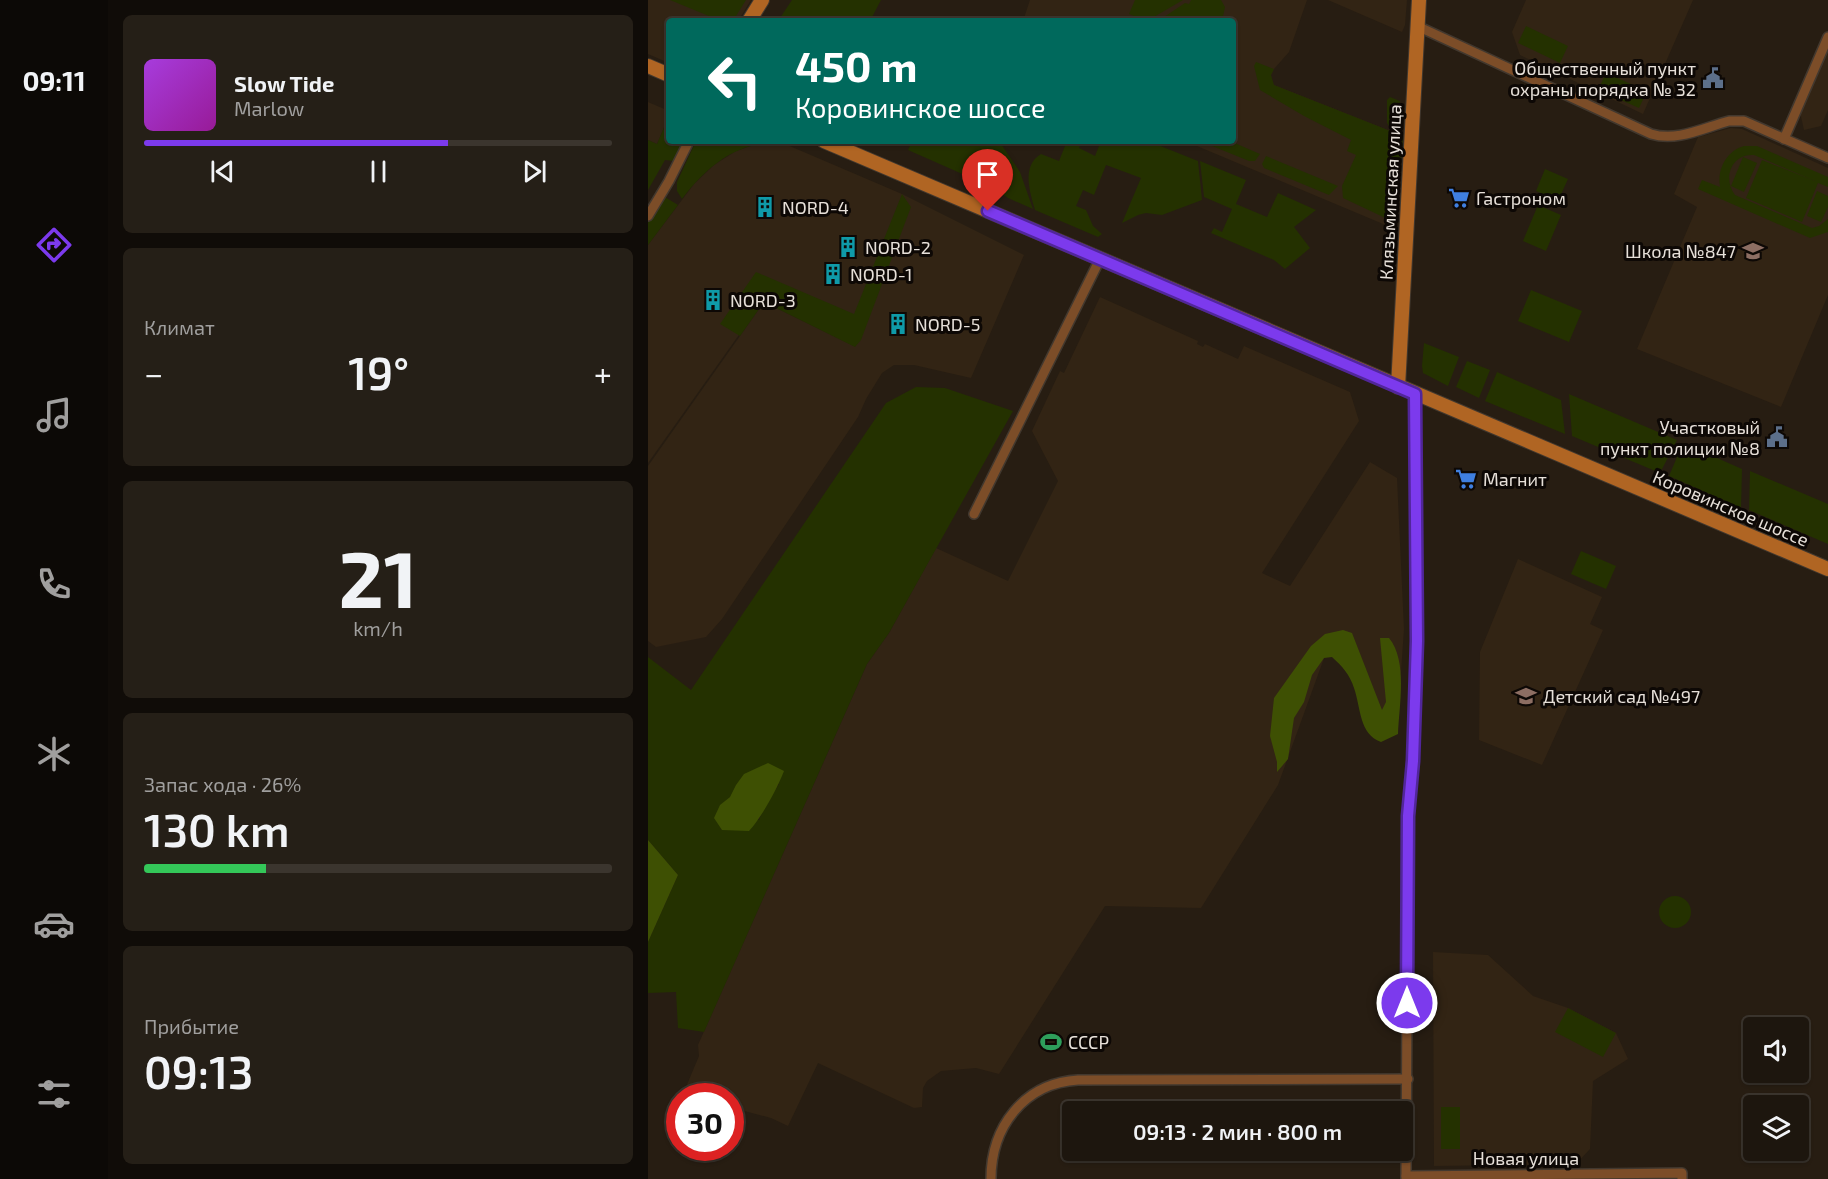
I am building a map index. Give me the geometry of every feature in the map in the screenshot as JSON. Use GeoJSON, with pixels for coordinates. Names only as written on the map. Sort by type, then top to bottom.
{"type":"FeatureCollection","features":[{"type":"Feature","properties":{"kind":"main road"},"geometry":{"type":"LineString","coordinates":[[751,18],[762,0]]}},
{"type":"Feature","properties":{"kind":"main road","name":"Клязьминская улица"},"geometry":{"type":"LineString","coordinates":[[1398,387],[1419,0]]}},
{"type":"Feature","properties":{"kind":"main road"},"geometry":{"type":"LineString","coordinates":[[648,66],[666,74]]}},
{"type":"Feature","properties":{"kind":"main road","name":"Коровинское шоссе"},"geometry":{"type":"LineString","coordinates":[[831,144],[1828,568]]}},
{"type":"Feature","properties":{"kind":"street"},"geometry":{"type":"LineString","coordinates":[[1418,26],[1659,136],[1682,135],[1737,120],[1828,158]]}},
{"type":"Feature","properties":{"kind":"street"},"geometry":{"type":"LineString","coordinates":[[1784,139],[1828,38]]}},
{"type":"Feature","properties":{"kind":"street"},"geometry":{"type":"LineString","coordinates":[[648,216],[687,144]]}},
{"type":"Feature","properties":{"kind":"street"},"geometry":{"type":"LineString","coordinates":[[974,514],[1100,259]]}},
{"type":"Feature","properties":{"kind":"street"},"geometry":{"type":"LineString","coordinates":[[1406,1177],[1408,816],[1413,761],[1417,641],[1415,394]]}},
{"type":"Feature","properties":{"kind":"street"},"geometry":{"type":"LineString","coordinates":[[992,1179],[994,1149],[1007,1120],[1022,1103],[1053,1084],[1078,1080],[1408,1079]]}},
{"type":"Feature","properties":{"kind":"street","name":"Новая улица"},"geometry":{"type":"LineString","coordinates":[[1406,1177],[1682,1176]]}},
{"type":"Feature","properties":{"kind":"shaded area"},"geometry":{"type":"Polygon","coordinates":[[[648,0],[751,0],[740,18],[666,18],[666,62],[648,54],[648,0]]]}},
{"type":"Feature","properties":{"kind":"shaded area"},"geometry":{"type":"Polygon","coordinates":[[[1030,0],[1307,0],[1289,52],[1274,69],[1271,75],[1272,81],[1274,85],[1403,136],[1395,229],[1192,144],[1236,144],[1236,18],[1024,18],[1030,0]]]}},
{"type":"Feature","properties":{"kind":"shaded area"},"geometry":{"type":"Polygon","coordinates":[[[1328,0],[1407,0],[1405,25],[1402,32],[1328,0]]]}},
{"type":"Feature","properties":{"kind":"shaded area"},"geometry":{"type":"Polygon","coordinates":[[[1526,0],[1693,0],[1643,114],[1520,55],[1512,32],[1526,0]]]}},
{"type":"Feature","properties":{"kind":"shaded area"},"geometry":{"type":"Polygon","coordinates":[[[1828,47],[1828,110],[1821,126],[1804,130],[1800,112],[1828,47]]]}},
{"type":"Feature","properties":{"kind":"shaded area"},"geometry":{"type":"Polygon","coordinates":[[[648,102],[666,110],[666,123],[657,144],[648,140],[648,102]]]}},
{"type":"Feature","properties":{"kind":"shaded area","name":"Школа №847"},"geometry":{"type":"Polygon","coordinates":[[[1731,128],[1742,129],[1828,168],[1828,295],[1781,407],[1637,349],[1697,207],[1674,194],[1698,137],[1731,128]]]}},
{"type":"Feature","properties":{"kind":"shaded area"},"geometry":{"type":"Polygon","coordinates":[[[756,144],[785,144],[902,194],[1024,255],[971,378],[914,365],[894,365],[882,373],[858,417],[722,619],[706,637],[656,647],[648,641],[648,466],[764,302],[856,347],[775,284],[648,463],[648,245],[694,184],[714,165],[736,151],[756,144]]]}},
{"type":"Feature","properties":{"kind":"shaded area"},"geometry":{"type":"Polygon","coordinates":[[[1100,297],[1198,341],[1197,344],[1203,347],[1205,344],[1238,359],[1244,346],[1350,392],[1359,421],[1262,573],[1290,586],[1370,462],[1397,478],[1404,629],[1397,731],[1386,731],[1355,648],[1327,650],[1278,785],[1201,908],[1105,906],[999,1074],[976,1068],[941,1071],[927,1081],[923,1088],[922,1107],[914,1108],[818,1063],[788,1126],[771,1118],[744,1111],[744,1083],[688,1083],[699,1056],[698,1045],[867,664],[889,633],[936,548],[1008,581],[1058,481],[1032,431],[1060,371],[1064,373],[1100,297]]]}},
{"type":"Feature","properties":{"kind":"shaded area","name":"Детский сад №497"},"geometry":{"type":"Polygon","coordinates":[[[1518,559],[1602,597],[1590,624],[1603,630],[1542,765],[1479,740],[1480,652],[1518,559]]]}},
{"type":"Feature","properties":{"kind":"shaded area"},"geometry":{"type":"Polygon","coordinates":[[[1433,952],[1488,955],[1533,996],[1568,1008],[1616,1033],[1628,1059],[1593,1081],[1590,1149],[1576,1164],[1434,1166],[1433,952]]]}},
{"type":"Feature","properties":{"kind":"green space"},"geometry":{"type":"Polygon","coordinates":[[[670,0],[746,0],[735,18],[714,18],[670,0]]]}},
{"type":"Feature","properties":{"kind":"green space"},"geometry":{"type":"Polygon","coordinates":[[[792,0],[881,0],[872,18],[780,18],[792,0]]]}},
{"type":"Feature","properties":{"kind":"green space"},"geometry":{"type":"Polygon","coordinates":[[[1135,0],[1183,0],[1152,18],[1139,18],[1129,14],[1135,0]]]}},
{"type":"Feature","properties":{"kind":"green space"},"geometry":{"type":"Polygon","coordinates":[[[1191,0],[1221,0],[1225,7],[1223,18],[1162,18],[1185,3],[1189,4],[1191,0]]]}},
{"type":"Feature","properties":{"kind":"green space"},"geometry":{"type":"Polygon","coordinates":[[[1526,26],[1568,46],[1560,63],[1518,43],[1526,26]]]}},
{"type":"Feature","properties":{"kind":"green space"},"geometry":{"type":"Polygon","coordinates":[[[1256,62],[1274,69],[1271,75],[1274,85],[1393,132],[1387,123],[1387,100],[1390,97],[1400,101],[1398,133],[1396,133],[1403,137],[1396,223],[1343,198],[1342,186],[1356,155],[1347,151],[1351,140],[1260,90],[1254,66],[1256,62]]]}},
{"type":"Feature","properties":{"kind":"green space"},"geometry":{"type":"Polygon","coordinates":[[[1606,73],[1647,91],[1639,108],[1598,90],[1606,73]]]}},
{"type":"Feature","properties":{"kind":"green space"},"geometry":{"type":"Polygon","coordinates":[[[666,123],[666,144],[683,144],[674,161],[665,160],[648,190],[648,140],[657,144],[666,123]]]}},
{"type":"Feature","properties":{"kind":"green space"},"geometry":{"type":"Polygon","coordinates":[[[695,144],[762,144],[727,156],[703,175],[682,199],[677,191],[677,182],[695,144]]]}},
{"type":"Feature","properties":{"kind":"green space"},"geometry":{"type":"Polygon","coordinates":[[[911,144],[1001,144],[1020,172],[1033,209],[1008,198],[994,188],[908,150],[911,144]]]}},
{"type":"Feature","properties":{"kind":"green space"},"geometry":{"type":"Polygon","coordinates":[[[1066,144],[1081,144],[1079,148],[1095,156],[1100,144],[1156,144],[1198,161],[1202,200],[1162,215],[1146,213],[1122,223],[1141,178],[1106,165],[1094,195],[1083,190],[1076,206],[1086,210],[1093,226],[1102,234],[1098,237],[1035,210],[1029,180],[1031,165],[1041,154],[1059,161],[1066,144]]]}},
{"type":"Feature","properties":{"kind":"green space"},"geometry":{"type":"Polygon","coordinates":[[[1207,144],[1236,144],[1260,154],[1255,161],[1249,161],[1207,144]]]}},
{"type":"Feature","properties":{"kind":"green space"},"geometry":{"type":"Polygon","coordinates":[[[1744,146],[1757,146],[1828,177],[1828,187],[1818,183],[1802,222],[1746,198],[1762,160],[1815,181],[1754,155],[1746,155],[1735,162],[1729,174],[1731,188],[1735,195],[1812,228],[1828,219],[1828,232],[1810,238],[1698,189],[1702,180],[1720,187],[1720,174],[1724,162],[1732,152],[1744,146]]]}},
{"type":"Feature","properties":{"kind":"green space"},"geometry":{"type":"Polygon","coordinates":[[[1266,156],[1338,186],[1329,195],[1264,168],[1262,164],[1266,156]]]}},
{"type":"Feature","properties":{"kind":"green space"},"geometry":{"type":"Polygon","coordinates":[[[1743,157],[1757,163],[1744,192],[1731,186],[1743,157]]]}},
{"type":"Feature","properties":{"kind":"green space"},"geometry":{"type":"Polygon","coordinates":[[[1200,161],[1246,180],[1236,204],[1267,217],[1278,193],[1316,210],[1294,227],[1310,248],[1285,269],[1274,260],[1211,233],[1214,228],[1222,232],[1232,209],[1204,197],[1200,161]]]}},
{"type":"Feature","properties":{"kind":"green space"},"geometry":{"type":"Polygon","coordinates":[[[1545,169],[1568,179],[1558,201],[1536,191],[1545,169]]]}},
{"type":"Feature","properties":{"kind":"green space"},"geometry":{"type":"Polygon","coordinates":[[[1817,191],[1828,196],[1828,207],[1821,222],[1807,216],[1817,191]]]}},
{"type":"Feature","properties":{"kind":"green space"},"geometry":{"type":"Polygon","coordinates":[[[902,194],[911,207],[861,340],[855,347],[764,302],[740,336],[720,324],[756,272],[854,314],[902,194]]]}},
{"type":"Feature","properties":{"kind":"green space"},"geometry":{"type":"Polygon","coordinates":[[[665,197],[678,205],[648,245],[648,222],[665,197]]]}},
{"type":"Feature","properties":{"kind":"green space"},"geometry":{"type":"Polygon","coordinates":[[[1538,205],[1561,215],[1546,251],[1523,241],[1538,205]]]}},
{"type":"Feature","properties":{"kind":"green space"},"geometry":{"type":"Polygon","coordinates":[[[1531,290],[1582,311],[1569,342],[1518,321],[1531,290]]]}},
{"type":"Feature","properties":{"kind":"green space"},"geometry":{"type":"Polygon","coordinates":[[[1424,343],[1459,357],[1448,386],[1423,373],[1424,343]]]}},
{"type":"Feature","properties":{"kind":"green space"},"geometry":{"type":"Polygon","coordinates":[[[1467,361],[1490,370],[1479,398],[1456,387],[1467,361]]]}},
{"type":"Feature","properties":{"kind":"green space"},"geometry":{"type":"Polygon","coordinates":[[[1497,372],[1561,400],[1565,434],[1485,401],[1497,372]]]}},
{"type":"Feature","properties":{"kind":"green space"},"geometry":{"type":"Polygon","coordinates":[[[916,387],[945,388],[1013,411],[889,633],[867,664],[704,1032],[678,1028],[676,992],[648,993],[648,942],[678,875],[648,840],[648,657],[691,690],[886,403],[916,387]],[[779,784],[730,797],[720,806],[759,820],[779,784]]]}},
{"type":"Feature","properties":{"kind":"green space"},"geometry":{"type":"Polygon","coordinates":[[[1569,394],[1677,440],[1660,473],[1572,436],[1569,394]]]}},
{"type":"Feature","properties":{"kind":"green space"},"geometry":{"type":"Polygon","coordinates":[[[1683,443],[1742,469],[1741,508],[1669,476],[1683,443]]]}},
{"type":"Feature","properties":{"kind":"green space"},"geometry":{"type":"Polygon","coordinates":[[[1750,471],[1828,504],[1828,544],[1749,510],[1750,471]]]}},
{"type":"Feature","properties":{"kind":"green space"},"geometry":{"type":"Polygon","coordinates":[[[1581,551],[1616,566],[1606,589],[1571,574],[1581,551]]]}},
{"type":"Feature","properties":{"kind":"green space"},"geometry":{"type":"Polygon","coordinates":[[[1343,630],[1352,633],[1382,710],[1386,702],[1380,638],[1389,638],[1395,648],[1399,659],[1401,684],[1398,734],[1381,742],[1368,733],[1348,675],[1332,657],[1324,658],[1312,675],[1304,702],[1294,718],[1288,759],[1277,772],[1277,762],[1270,736],[1274,698],[1311,646],[1325,634],[1343,630]]]}},
{"type":"Feature","properties":{"kind":"green space"},"geometry":{"type":"Polygon","coordinates":[[[768,763],[784,771],[759,818],[749,831],[722,830],[714,818],[720,805],[730,797],[744,774],[768,763]]]}},
{"type":"Feature","properties":{"kind":"green space"},"geometry":{"type":"Polygon","coordinates":[[[648,840],[678,875],[648,942],[648,840]]]}},
{"type":"Feature","properties":{"kind":"green space"},"geometry":{"type":"Polygon","coordinates":[[[1675,896],[1687,900],[1691,912],[1687,924],[1675,928],[1663,924],[1659,912],[1663,900],[1675,896]]]}},
{"type":"Feature","properties":{"kind":"green space"},"geometry":{"type":"Polygon","coordinates":[[[1568,1008],[1616,1033],[1603,1057],[1555,1032],[1568,1008]]]}},
{"type":"Feature","properties":{"kind":"green space"},"geometry":{"type":"Polygon","coordinates":[[[1441,1107],[1460,1107],[1460,1149],[1441,1149],[1441,1107]]]}},
{"type":"Feature","properties":{"kind":"place","name":"Общественный пункт охраны порядка № 32"},"geometry":{"type":"Point","coordinates":[1713,78]}},
{"type":"Feature","properties":{"kind":"place","name":"Гастроном"},"geometry":{"type":"Point","coordinates":[1459,198]}},
{"type":"Feature","properties":{"kind":"place","name":"NORD-4"},"geometry":{"type":"Point","coordinates":[765,207]}},
{"type":"Feature","properties":{"kind":"place","name":"NORD-2"},"geometry":{"type":"Point","coordinates":[848,247]}},
{"type":"Feature","properties":{"kind":"place","name":"Школа №847"},"geometry":{"type":"Point","coordinates":[1753,251]}},
{"type":"Feature","properties":{"kind":"place","name":"NORD-1"},"geometry":{"type":"Point","coordinates":[833,274]}},
{"type":"Feature","properties":{"kind":"place","name":"NORD-3"},"geometry":{"type":"Point","coordinates":[713,300]}},
{"type":"Feature","properties":{"kind":"place","name":"NORD-5"},"geometry":{"type":"Point","coordinates":[898,324]}},
{"type":"Feature","properties":{"kind":"place","name":"Участковый пункт полиции №8"},"geometry":{"type":"Point","coordinates":[1777,437]}},
{"type":"Feature","properties":{"kind":"place","name":"Магнит"},"geometry":{"type":"Point","coordinates":[1466,479]}},
{"type":"Feature","properties":{"kind":"place","name":"Детский сад №497"},"geometry":{"type":"Point","coordinates":[1526,696]}},
{"type":"Feature","properties":{"kind":"place","name":"СССР"},"geometry":{"type":"Point","coordinates":[1051,1042]}},
{"type":"Feature","properties":{"kind":"route"},"geometry":{"type":"LineString","coordinates":[[988,211],[1415,394],[1417,641],[1413,761],[1408,816],[1407,1003]]}}]}
